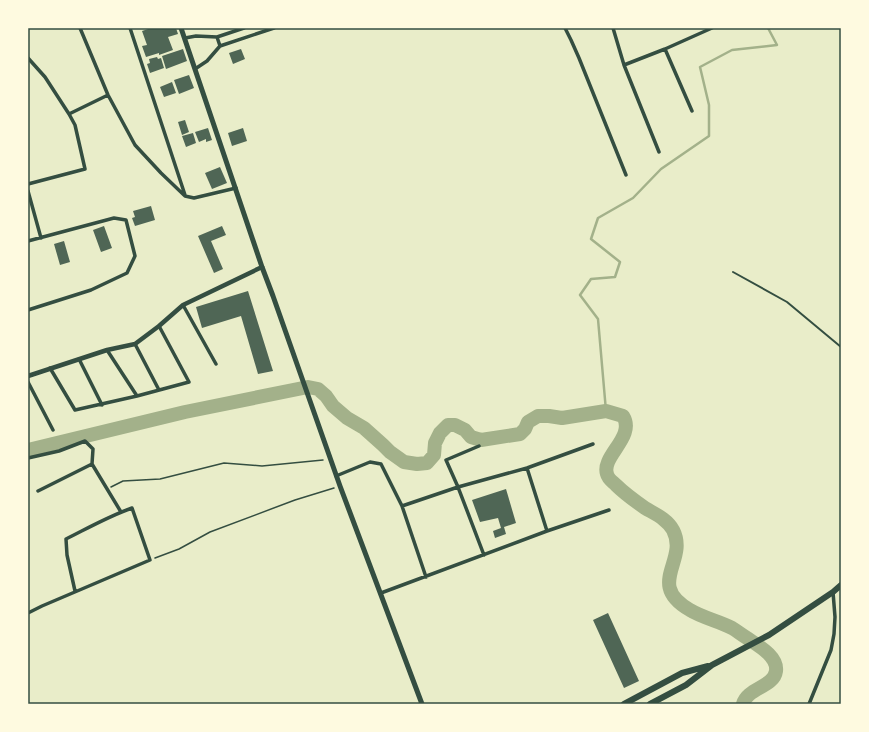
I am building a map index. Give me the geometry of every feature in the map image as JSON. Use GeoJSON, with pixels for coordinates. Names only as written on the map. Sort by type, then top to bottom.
{"type":"FeatureCollection","features":[{"type":"Feature","properties":{"kind":"highway"},"geometry":{"type":"LineString","coordinates":[[650,704],[686,685],[712,665],[769,635],[833,592],[841,584]]}},
{"type":"Feature","properties":{"kind":"highway"},"geometry":{"type":"LineString","coordinates":[[624,704],[682,673],[712,665]]}},
{"type":"Feature","properties":{"kind":"main road"},"geometry":{"type":"LineString","coordinates":[[181,28],[262,268],[336,476],[422,704]]}},
{"type":"Feature","properties":{"kind":"street"},"geometry":{"type":"LineString","coordinates":[[80,28],[108,95],[135,145],[161,173],[185,196],[194,198],[236,188]]}},
{"type":"Feature","properties":{"kind":"street"},"geometry":{"type":"LineString","coordinates":[[130,28],[185,196]]}},
{"type":"Feature","properties":{"kind":"street"},"geometry":{"type":"LineString","coordinates":[[185,38],[196,36],[217,37],[244,28]]}},
{"type":"Feature","properties":{"kind":"street"},"geometry":{"type":"LineString","coordinates":[[195,69],[207,61],[220,46],[274,28]]}},
{"type":"Feature","properties":{"kind":"street"},"geometry":{"type":"LineString","coordinates":[[565,28],[579,58],[626,175]]}},
{"type":"Feature","properties":{"kind":"street"},"geometry":{"type":"LineString","coordinates":[[613,28],[624,65],[659,152]]}},
{"type":"Feature","properties":{"kind":"street"},"geometry":{"type":"LineString","coordinates":[[624,65],[712,28]]}},
{"type":"Feature","properties":{"kind":"street"},"geometry":{"type":"LineString","coordinates":[[217,37],[220,46]]}},
{"type":"Feature","properties":{"kind":"street"},"geometry":{"type":"LineString","coordinates":[[665,49],[692,111]]}},
{"type":"Feature","properties":{"kind":"street"},"geometry":{"type":"LineString","coordinates":[[28,58],[45,77],[75,125],[85,169],[28,184]]}},
{"type":"Feature","properties":{"kind":"street"},"geometry":{"type":"LineString","coordinates":[[68,114],[108,95]]}},
{"type":"Feature","properties":{"kind":"street"},"geometry":{"type":"LineString","coordinates":[[28,191],[41,238]]}},
{"type":"Feature","properties":{"kind":"street"},"geometry":{"type":"LineString","coordinates":[[28,241],[114,218],[126,220],[135,256],[127,273],[91,290],[28,310]]}},
{"type":"Feature","properties":{"kind":"street"},"geometry":{"type":"LineString","coordinates":[[28,376],[107,350],[135,344],[184,305],[262,268]]}},
{"type":"Feature","properties":{"kind":"street"},"geometry":{"type":"LineString","coordinates":[[184,305],[216,364]]}},
{"type":"Feature","properties":{"kind":"street"},"geometry":{"type":"LineString","coordinates":[[50,368],[75,410],[102,405],[189,382],[159,326]]}},
{"type":"Feature","properties":{"kind":"street"},"geometry":{"type":"LineString","coordinates":[[135,344],[159,390]]}},
{"type":"Feature","properties":{"kind":"street"},"geometry":{"type":"LineString","coordinates":[[107,350],[137,396]]}},
{"type":"Feature","properties":{"kind":"street"},"geometry":{"type":"LineString","coordinates":[[79,359],[102,405]]}},
{"type":"Feature","properties":{"kind":"street"},"geometry":{"type":"LineString","coordinates":[[28,382],[53,430]]}},
{"type":"Feature","properties":{"kind":"street"},"geometry":{"type":"LineString","coordinates":[[28,458],[59,451],[85,441],[93,449],[92,464],[121,512]]}},
{"type":"Feature","properties":{"kind":"street"},"geometry":{"type":"LineString","coordinates":[[402,506],[458,487],[526,468],[593,444]]}},
{"type":"Feature","properties":{"kind":"street"},"geometry":{"type":"LineString","coordinates":[[479,446],[446,460],[484,555]]}},
{"type":"Feature","properties":{"kind":"street"},"geometry":{"type":"LineString","coordinates":[[336,476],[370,462],[381,464],[402,506],[426,576]]}},
{"type":"Feature","properties":{"kind":"street"},"geometry":{"type":"LineString","coordinates":[[38,491],[92,464]]}},
{"type":"Feature","properties":{"kind":"street"},"geometry":{"type":"LineString","coordinates":[[526,468],[547,532]]}},
{"type":"Feature","properties":{"kind":"street"},"geometry":{"type":"LineString","coordinates":[[28,613],[75,591],[150,560],[132,508],[99,522],[66,539],[67,555],[75,591]]}},
{"type":"Feature","properties":{"kind":"street"},"geometry":{"type":"LineString","coordinates":[[381,593],[609,510]]}},
{"type":"Feature","properties":{"kind":"street"},"geometry":{"type":"LineString","coordinates":[[809,704],[831,650],[835,618],[833,592]]}},
{"type":"Feature","properties":{"kind":"lane"},"geometry":{"type":"LineString","coordinates":[[733,272],[787,302],[841,347]]}},
{"type":"Feature","properties":{"kind":"path"},"geometry":{"type":"LineString","coordinates":[[107,488],[123,481],[160,479],[224,463],[262,466],[328,460]]}},
{"type":"Feature","properties":{"kind":"path"},"geometry":{"type":"LineString","coordinates":[[150,560],[179,549],[210,532],[296,500],[337,487]]}},
{"type":"Feature","properties":{"kind":"building"},"geometry":{"type":"Polygon","coordinates":[[[151,28],[176,28],[178,34],[168,37],[173,50],[159,55],[159,53],[146,57],[142,46],[147,45],[142,31],[151,28]]]}},
{"type":"Feature","properties":{"kind":"building"},"geometry":{"type":"Polygon","coordinates":[[[183,49],[187,61],[166,69],[162,56],[183,49]]]}},
{"type":"Feature","properties":{"kind":"building"},"geometry":{"type":"Polygon","coordinates":[[[241,49],[245,59],[233,64],[229,53],[241,49]]]}},
{"type":"Feature","properties":{"kind":"building"},"geometry":{"type":"Polygon","coordinates":[[[157,57],[158,59],[161,58],[164,68],[150,73],[147,64],[150,63],[149,59],[157,57]]]}},
{"type":"Feature","properties":{"kind":"building"},"geometry":{"type":"Polygon","coordinates":[[[189,75],[194,88],[179,94],[174,80],[189,75]]]}},
{"type":"Feature","properties":{"kind":"building"},"geometry":{"type":"Polygon","coordinates":[[[172,82],[176,93],[164,97],[160,87],[172,82]]]}},
{"type":"Feature","properties":{"kind":"building"},"geometry":{"type":"Polygon","coordinates":[[[185,120],[189,132],[182,135],[178,122],[185,120]]]}},
{"type":"Feature","properties":{"kind":"building"},"geometry":{"type":"Polygon","coordinates":[[[208,128],[212,140],[206,142],[206,139],[199,142],[195,132],[208,128]]]}},
{"type":"Feature","properties":{"kind":"building"},"geometry":{"type":"Polygon","coordinates":[[[243,128],[247,141],[232,146],[228,133],[243,128]]]}},
{"type":"Feature","properties":{"kind":"building"},"geometry":{"type":"Polygon","coordinates":[[[193,133],[196,143],[186,147],[182,136],[193,133]]]}},
{"type":"Feature","properties":{"kind":"building"},"geometry":{"type":"Polygon","coordinates":[[[220,167],[227,183],[212,189],[205,173],[220,167]]]}},
{"type":"Feature","properties":{"kind":"building"},"geometry":{"type":"Polygon","coordinates":[[[151,206],[155,220],[135,226],[132,218],[135,217],[133,211],[151,206]]]}},
{"type":"Feature","properties":{"kind":"building"},"geometry":{"type":"Polygon","coordinates":[[[104,226],[112,248],[101,252],[93,230],[104,226]]]}},
{"type":"Feature","properties":{"kind":"building"},"geometry":{"type":"Polygon","coordinates":[[[222,226],[226,235],[211,241],[223,269],[214,273],[198,236],[222,226]]]}},
{"type":"Feature","properties":{"kind":"building"},"geometry":{"type":"Polygon","coordinates":[[[64,241],[70,262],[60,265],[54,244],[64,241]]]}},
{"type":"Feature","properties":{"kind":"building"},"geometry":{"type":"Polygon","coordinates":[[[248,291],[273,371],[258,374],[241,316],[202,328],[196,307],[248,291]]]}},
{"type":"Feature","properties":{"kind":"building"},"geometry":{"type":"Polygon","coordinates":[[[506,489],[516,523],[504,527],[506,534],[495,538],[493,531],[501,528],[498,518],[480,522],[472,500],[506,489]]]}},
{"type":"Feature","properties":{"kind":"building"},"geometry":{"type":"Polygon","coordinates":[[[608,613],[639,681],[624,688],[593,620],[608,613]]]}},
{"type":"Feature","properties":{"kind":"waterway"},"geometry":{"type":"LineString","coordinates":[[606,411],[598,319],[580,295],[591,279],[615,277],[620,262],[591,239],[598,218],[633,198],[661,169],[709,136],[709,105],[700,67],[732,50],[777,45],[768,28]]}},
{"type":"Feature","properties":{"kind":"waterway"},"geometry":{"type":"LineString","coordinates":[[28,450],[185,412],[308,387],[318,389],[326,396],[333,406],[347,418],[364,428],[390,452],[404,462],[417,464],[427,463],[434,455],[435,443],[440,433],[448,425],[455,425],[465,430],[471,437],[481,440],[520,434],[525,429],[528,422],[538,416],[562,418],[606,411],[623,416],[626,424],[625,431],[606,467],[607,474],[609,479],[623,491],[664,520],[673,530],[676,541],[676,552],[669,581],[671,591],[677,600],[690,610],[732,628],[761,648],[774,660],[776,671],[771,681],[750,694],[745,699],[743,704]]}}]}
